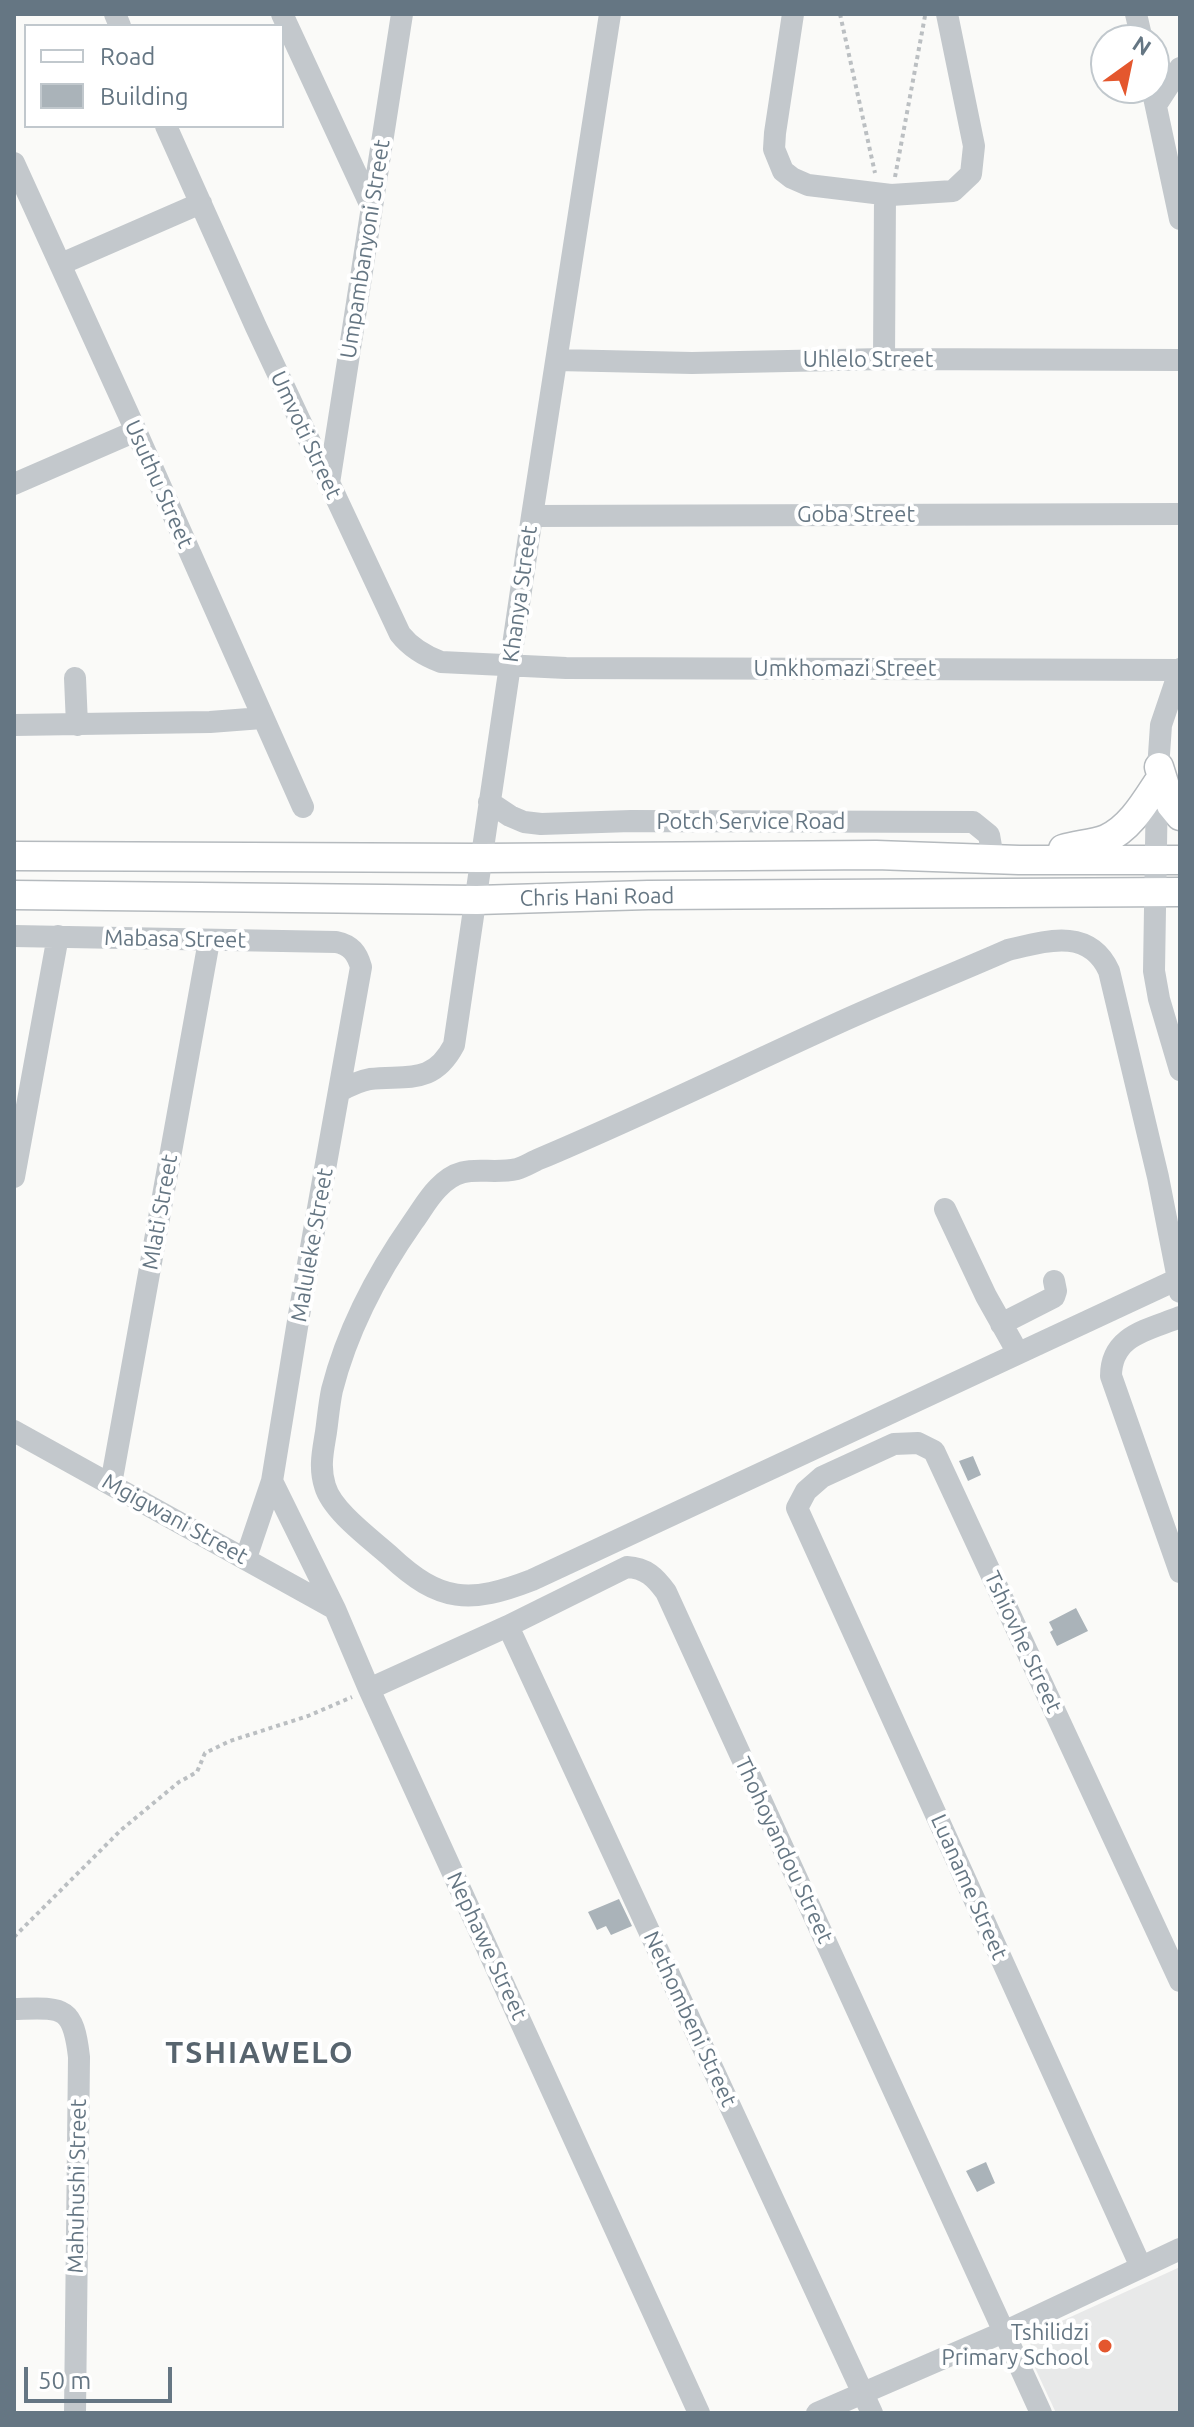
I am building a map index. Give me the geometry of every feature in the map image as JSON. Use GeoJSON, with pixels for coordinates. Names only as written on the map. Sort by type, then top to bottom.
{"type":"FeatureCollection","features":[{"type":"Feature","properties":{"kind":"main road"},"geometry":{"type":"LineString","coordinates":[[1158,775],[1171,805],[1180,816]]}},
{"type":"Feature","properties":{"kind":"main road"},"geometry":{"type":"LineString","coordinates":[[1006,859],[1106,839],[1141,808],[1158,775]]}},
{"type":"Feature","properties":{"kind":"main road","name":"Chris Hani Road"},"geometry":{"type":"LineString","coordinates":[[14,856],[483,858],[876,855],[1168,860]]}},
{"type":"Feature","properties":{"kind":"main road","name":"Chris Hani Road"},"geometry":{"type":"LineString","coordinates":[[14,895],[477,900],[648,895],[1168,892]]}},
{"type":"Feature","properties":{"kind":"street"},"geometry":{"type":"LineString","coordinates":[[282,14],[371,206]]}},
{"type":"Feature","properties":{"kind":"street","name":"Umpambanyoni Street"},"geometry":{"type":"LineString","coordinates":[[329,483],[402,14]]}},
{"type":"Feature","properties":{"kind":"street","name":"Khanya Street"},"geometry":{"type":"LineString","coordinates":[[340,1091],[367,1080],[421,1076],[431,1072],[449,1056],[454,1045],[610,14]]}},
{"type":"Feature","properties":{"kind":"street"},"geometry":{"type":"LineString","coordinates":[[793,14],[775,133],[774,149],[783,171],[808,185],[886,195],[953,191],[971,174],[974,157],[947,14]]}},
{"type":"Feature","properties":{"kind":"street"},"geometry":{"type":"LineString","coordinates":[[1156,104],[1180,219]]}},
{"type":"Feature","properties":{"kind":"street","name":"Umvoti Street"},"geometry":{"type":"LineString","coordinates":[[167,128],[400,634],[427,657],[441,662],[509,666]]}},
{"type":"Feature","properties":{"kind":"street","name":"Usuthu Street"},"geometry":{"type":"LineString","coordinates":[[14,163],[303,807]]}},
{"type":"Feature","properties":{"kind":"street"},"geometry":{"type":"LineString","coordinates":[[884,359],[886,195]]}},
{"type":"Feature","properties":{"kind":"street"},"geometry":{"type":"LineString","coordinates":[[61,264],[201,203]]}},
{"type":"Feature","properties":{"kind":"street","name":"Uhlelo Street"},"geometry":{"type":"LineString","coordinates":[[557,360],[692,363],[884,359],[1180,360]]}},
{"type":"Feature","properties":{"kind":"street"},"geometry":{"type":"LineString","coordinates":[[14,484],[136,431]]}},
{"type":"Feature","properties":{"kind":"street","name":"Goba Street"},"geometry":{"type":"LineString","coordinates":[[532,516],[1180,514]]}},
{"type":"Feature","properties":{"kind":"street","name":"Umkhomazi Street"},"geometry":{"type":"LineString","coordinates":[[509,666],[1180,669]]}},
{"type":"Feature","properties":{"kind":"street"},"geometry":{"type":"LineString","coordinates":[[1180,669],[1161,725],[1158,775],[1168,860],[1168,892],[1154,971],[1180,1070]]}},
{"type":"Feature","properties":{"kind":"street"},"geometry":{"type":"LineString","coordinates":[[75,678],[77,725]]}},
{"type":"Feature","properties":{"kind":"street"},"geometry":{"type":"LineString","coordinates":[[14,725],[210,722],[262,718]]}},
{"type":"Feature","properties":{"kind":"street","name":"Potch Service Road"},"geometry":{"type":"LineString","coordinates":[[489,802],[524,822],[541,824],[631,821],[973,822],[989,835],[1006,859]]}},
{"type":"Feature","properties":{"kind":"street","name":"Mabasa Street"},"geometry":{"type":"LineString","coordinates":[[14,936],[336,942]]}},
{"type":"Feature","properties":{"kind":"street"},"geometry":{"type":"LineString","coordinates":[[14,1177],[58,936]]}},
{"type":"Feature","properties":{"kind":"street"},"geometry":{"type":"LineString","coordinates":[[1065,940],[1089,945],[1102,956],[1109,971],[1158,1177],[1179,1286],[1018,1353],[501,1593],[462,1596],[442,1592],[400,1566],[334,1504],[325,1488],[321,1464],[332,1391],[353,1330],[404,1234],[437,1188],[453,1175],[469,1170],[517,1169],[1008,950],[1065,940]]}},
{"type":"Feature","properties":{"kind":"street","name":"Mlati Street"},"geometry":{"type":"LineString","coordinates":[[111,1484],[209,941]]}},
{"type":"Feature","properties":{"kind":"street","name":"Maluleke Street"},"geometry":{"type":"LineString","coordinates":[[246,1558],[272,1481],[361,967],[352,949],[336,942]]}},
{"type":"Feature","properties":{"kind":"street"},"geometry":{"type":"LineString","coordinates":[[945,1209],[986,1296],[1018,1353]]}},
{"type":"Feature","properties":{"kind":"street"},"geometry":{"type":"LineString","coordinates":[[1001,1324],[1054,1297],[1054,1281]]}},
{"type":"Feature","properties":{"kind":"street"},"geometry":{"type":"LineString","coordinates":[[1180,1317],[1122,1341],[1111,1362],[1111,1376],[1180,1572]]}},
{"type":"Feature","properties":{"kind":"street","name":"Mgigwani Street"},"geometry":{"type":"LineString","coordinates":[[14,1431],[335,1609]]}},
{"type":"Feature","properties":{"kind":"street","name":"Tshiovhe Street"},"geometry":{"type":"LineString","coordinates":[[797,1508],[806,1491],[822,1477],[894,1444],[918,1443],[934,1451],[1180,1981]]}},
{"type":"Feature","properties":{"kind":"street","name":"Nephawe Street"},"geometry":{"type":"LineString","coordinates":[[272,1481],[335,1609],[699,2413]]}},
{"type":"Feature","properties":{"kind":"street","name":"Luaname Street"},"geometry":{"type":"LineString","coordinates":[[797,1508],[1141,2267]]}},
{"type":"Feature","properties":{"kind":"street","name":"Thohoyandou Street"},"geometry":{"type":"LineString","coordinates":[[369,1689],[508,1626],[627,1567],[649,1572],[666,1592],[1041,2413]]}},
{"type":"Feature","properties":{"kind":"street","name":"Nethombeni Street"},"geometry":{"type":"LineString","coordinates":[[508,1626],[867,2403]]}},
{"type":"Feature","properties":{"kind":"street","name":"Mahuhushi Street"},"geometry":{"type":"LineString","coordinates":[[14,2009],[59,2010],[70,2019],[77,2041],[75,2413]]}},
{"type":"Feature","properties":{"kind":"street"},"geometry":{"type":"LineString","coordinates":[[817,2413],[867,2403],[1004,2332],[1180,2249]]}},
{"type":"Feature","properties":{"kind":"path"},"geometry":{"type":"LineString","coordinates":[[840,14],[886,195]]}},
{"type":"Feature","properties":{"kind":"path"},"geometry":{"type":"LineString","coordinates":[[886,195],[925,14]]}},
{"type":"Feature","properties":{"kind":"path"},"geometry":{"type":"LineString","coordinates":[[14,1937],[121,1830],[179,1782],[197,1772],[205,1753],[230,1741],[308,1716],[369,1689]]}},
{"type":"Feature","properties":{"kind":"shaded area","name":"Tshilidzi Primary School"},"geometry":{"type":"Polygon","coordinates":[[[1180,2267],[1180,2413],[1056,2413],[1030,2357],[1031,2335],[1180,2267]]]}},
{"type":"Feature","properties":{"kind":"building"},"geometry":{"type":"Polygon","coordinates":[[[973,1456],[981,1475],[968,1481],[959,1461],[973,1456]]]}},
{"type":"Feature","properties":{"kind":"building"},"geometry":{"type":"Polygon","coordinates":[[[1076,1608],[1088,1631],[1057,1646],[1049,1622],[1076,1608]]]}},
{"type":"Feature","properties":{"kind":"building"},"geometry":{"type":"Polygon","coordinates":[[[619,1899],[632,1926],[611,1935],[606,1926],[597,1930],[588,1912],[619,1899]]]}},
{"type":"Feature","properties":{"kind":"building"},"geometry":{"type":"Polygon","coordinates":[[[986,2162],[995,2183],[977,2192],[966,2171],[986,2162]]]}},
{"type":"Feature","properties":{"kind":"place","name":"Tshilidzi Primary School"},"geometry":{"type":"Point","coordinates":[1105,2346]}},
{"type":"Feature","properties":{"kind":"district","name":"TSHIAWELO"},"geometry":{"type":"Point","coordinates":[260,2053]}}]}
